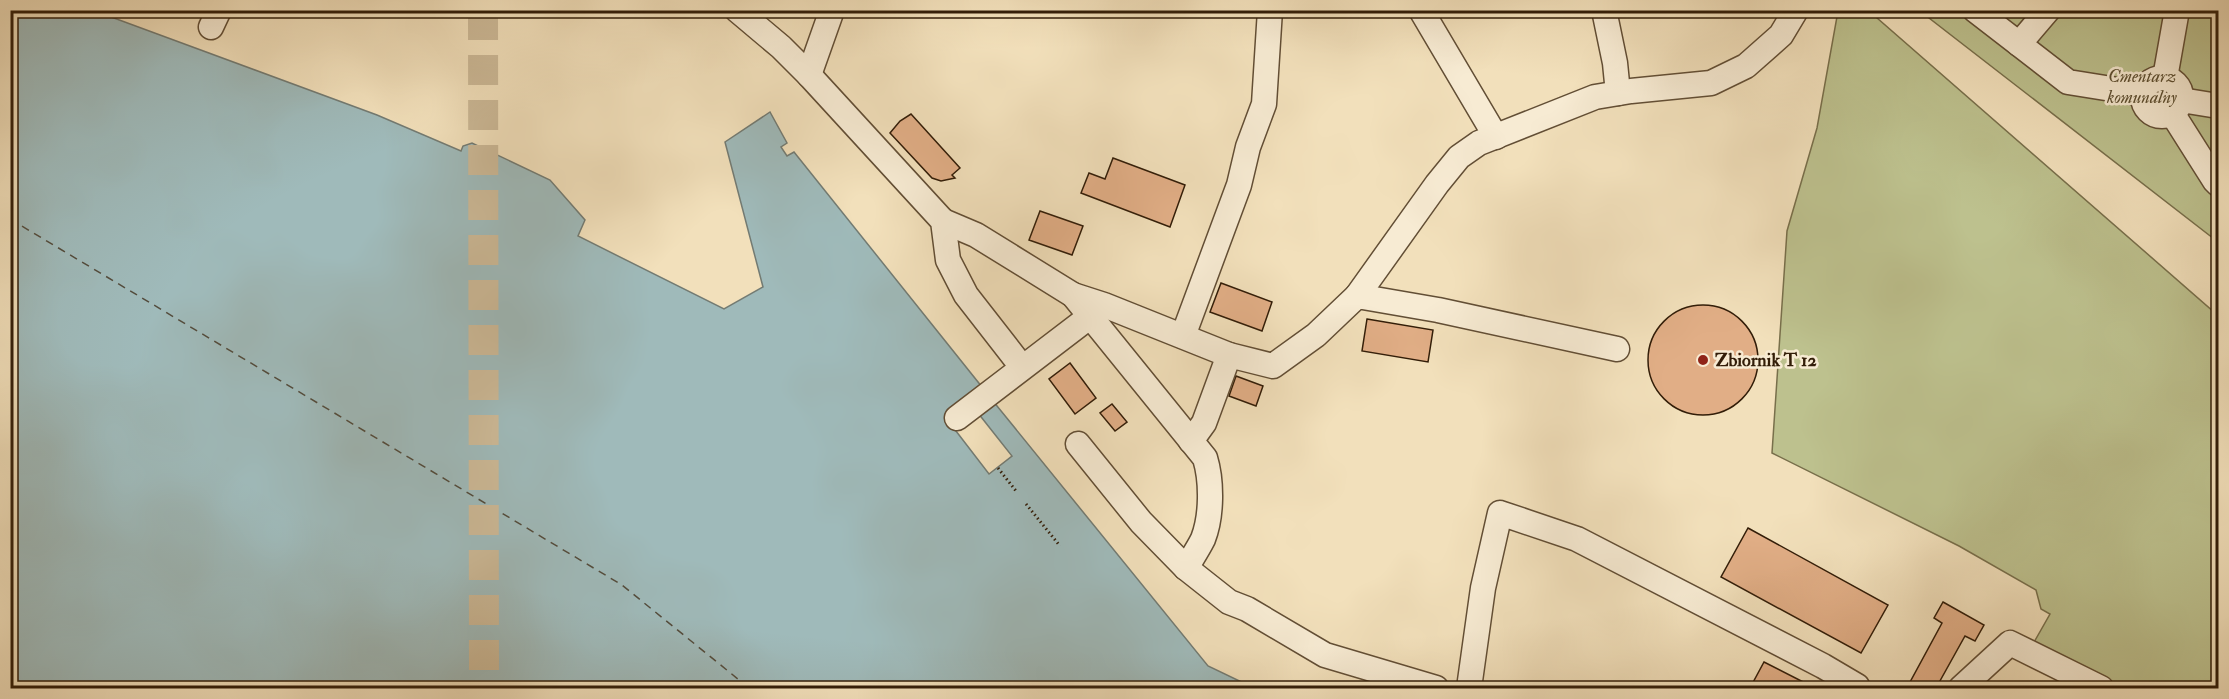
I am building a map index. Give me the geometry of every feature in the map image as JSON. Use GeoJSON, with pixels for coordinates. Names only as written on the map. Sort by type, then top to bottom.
{"type":"FeatureCollection","features":[{"type":"Feature","properties":{"kind":"street"},"geometry":{"type":"LineString","coordinates":[[737,10],[781,47],[809,75],[943,221],[976,235],[1096,311],[1183,336],[1229,355],[1272,366],[1316,335],[1357,296],[1437,184],[1459,157],[1479,143],[1595,97],[1711,83],[1746,66],[1773,43],[1781,35],[1796,10]]}},
{"type":"Feature","properties":{"kind":"street"},"geometry":{"type":"LineString","coordinates":[[809,75],[831,10]]}},
{"type":"Feature","properties":{"kind":"street"},"geometry":{"type":"LineString","coordinates":[[1183,336],[1239,185],[1248,147],[1264,104],[1270,10]]}},
{"type":"Feature","properties":{"kind":"street"},"geometry":{"type":"LineString","coordinates":[[1421,10],[1496,137]]}},
{"type":"Feature","properties":{"kind":"street"},"geometry":{"type":"LineString","coordinates":[[1604,10],[1615,63],[1618,93]]}},
{"type":"Feature","properties":{"kind":"street"},"geometry":{"type":"LineString","coordinates":[[1976,10],[2068,82],[2144,94]]}},
{"type":"Feature","properties":{"kind":"street"},"geometry":{"type":"LineString","coordinates":[[2019,44],[2048,10]]}},
{"type":"Feature","properties":{"kind":"street"},"geometry":{"type":"LineString","coordinates":[[2165,78],[2177,10]]}},
{"type":"Feature","properties":{"kind":"street"},"geometry":{"type":"LineString","coordinates":[[2218,106],[2176,107],[2166,115],[2154,114],[2145,106],[2145,88],[2154,80],[2165,78],[2171,80],[2179,88],[2176,107],[2218,184]]}},
{"type":"Feature","properties":{"kind":"street"},"geometry":{"type":"LineString","coordinates":[[943,221],[948,260],[962,286],[1022,367]]}},
{"type":"Feature","properties":{"kind":"street"},"geometry":{"type":"LineString","coordinates":[[1357,296],[1438,310],[1617,350]]}},
{"type":"Feature","properties":{"kind":"street"},"geometry":{"type":"LineString","coordinates":[[957,418],[1096,311]]}},
{"type":"Feature","properties":{"kind":"street"},"geometry":{"type":"LineString","coordinates":[[1096,311],[1205,458],[1209,472],[1210,501],[1204,537],[1186,568]]}},
{"type":"Feature","properties":{"kind":"street"},"geometry":{"type":"LineString","coordinates":[[1191,441],[1203,423],[1229,355]]}},
{"type":"Feature","properties":{"kind":"street"},"geometry":{"type":"LineString","coordinates":[[1078,444],[1141,522],[1186,568],[1229,602],[1247,609],[1325,655],[1436,688]]}},
{"type":"Feature","properties":{"kind":"street"},"geometry":{"type":"LineString","coordinates":[[1469,688],[1483,588],[1500,513],[1577,539],[1823,666],[1857,686],[1856,688]]}},
{"type":"Feature","properties":{"kind":"street"},"geometry":{"type":"LineString","coordinates":[[1961,688],[2010,643],[2101,688]]}},
{"type":"Feature","properties":{"kind":"path"},"geometry":{"type":"LineString","coordinates":[[998,468],[1016,491]]}},
{"type":"Feature","properties":{"kind":"path"},"geometry":{"type":"LineString","coordinates":[[1026,504],[1060,546]]}},
{"type":"Feature","properties":{"kind":"green space"},"geometry":{"type":"Polygon","coordinates":[[[1838,11],[1869,11],[2214,312],[2218,310],[2218,688],[2120,688],[2033,644],[2050,614],[2041,609],[2036,590],[1959,546],[1772,453],[1787,231],[1817,128],[1838,11]]]}},
{"type":"Feature","properties":{"kind":"green space","name":"Cmentarz komunalny"},"geometry":{"type":"Polygon","coordinates":[[[1920,11],[2218,11],[2218,242],[1920,11]]]}},
{"type":"Feature","properties":{"kind":"water"},"geometry":{"type":"Polygon","coordinates":[[[10,11],[95,11],[377,115],[461,151],[463,146],[472,143],[550,180],[585,220],[578,236],[724,309],[763,287],[725,142],[770,112],[787,143],[781,147],[787,156],[794,152],[982,387],[946,418],[989,474],[1012,456],[978,413],[993,401],[1208,666],[1254,688],[11,688],[10,11]]]}},
{"type":"Feature","properties":{"kind":"building"},"geometry":{"type":"Polygon","coordinates":[[[911,114],[960,168],[952,175],[955,178],[941,181],[932,178],[890,133],[900,121],[911,114]]]}},
{"type":"Feature","properties":{"kind":"building"},"geometry":{"type":"Polygon","coordinates":[[[1113,158],[1185,185],[1170,227],[1081,193],[1089,173],[1105,179],[1113,158]]]}},
{"type":"Feature","properties":{"kind":"building"},"geometry":{"type":"Polygon","coordinates":[[[1040,211],[1083,226],[1072,255],[1029,240],[1040,211]]]}},
{"type":"Feature","properties":{"kind":"building"},"geometry":{"type":"Polygon","coordinates":[[[1221,283],[1272,302],[1262,331],[1210,312],[1221,283]]]}},
{"type":"Feature","properties":{"kind":"building","name":"Zbiornik T 12"},"geometry":{"type":"Polygon","coordinates":[[[1703,305],[1724,309],[1742,321],[1754,339],[1758,360],[1754,381],[1742,399],[1724,411],[1703,415],[1682,411],[1664,399],[1652,381],[1648,360],[1652,339],[1664,321],[1682,309],[1703,305]]]}},
{"type":"Feature","properties":{"kind":"building"},"geometry":{"type":"Polygon","coordinates":[[[1367,319],[1433,330],[1428,362],[1362,351],[1367,319]]]}},
{"type":"Feature","properties":{"kind":"building"},"geometry":{"type":"Polygon","coordinates":[[[1070,363],[1096,398],[1075,414],[1049,379],[1070,363]]]}},
{"type":"Feature","properties":{"kind":"building"},"geometry":{"type":"Polygon","coordinates":[[[1236,376],[1263,386],[1256,406],[1229,396],[1236,376]]]}},
{"type":"Feature","properties":{"kind":"building"},"geometry":{"type":"Polygon","coordinates":[[[1112,404],[1127,422],[1115,431],[1100,413],[1112,404]]]}},
{"type":"Feature","properties":{"kind":"building"},"geometry":{"type":"Polygon","coordinates":[[[1748,528],[1888,605],[1861,653],[1721,577],[1748,528]]]}},
{"type":"Feature","properties":{"kind":"building"},"geometry":{"type":"Polygon","coordinates":[[[1943,602],[1984,625],[1975,641],[1965,636],[1936,688],[1917,688],[1909,684],[1942,623],[1934,618],[1943,602]]]}},
{"type":"Feature","properties":{"kind":"building"},"geometry":{"type":"Polygon","coordinates":[[[1764,662],[1815,688],[1750,688],[1764,662]]]}},
{"type":"Feature","properties":{"kind":"ferry route"},"geometry":{"type":"LineString","coordinates":[[10,219],[622,585],[749,688]]}},
{"type":"Feature","properties":{"kind":"tunnel"},"geometry":{"type":"LineString","coordinates":[[483,10],[484,688]]}},
{"type":"Feature","properties":{"kind":"place","name":"Zbiornik T 12"},"geometry":{"type":"Point","coordinates":[1703,360]}}]}
